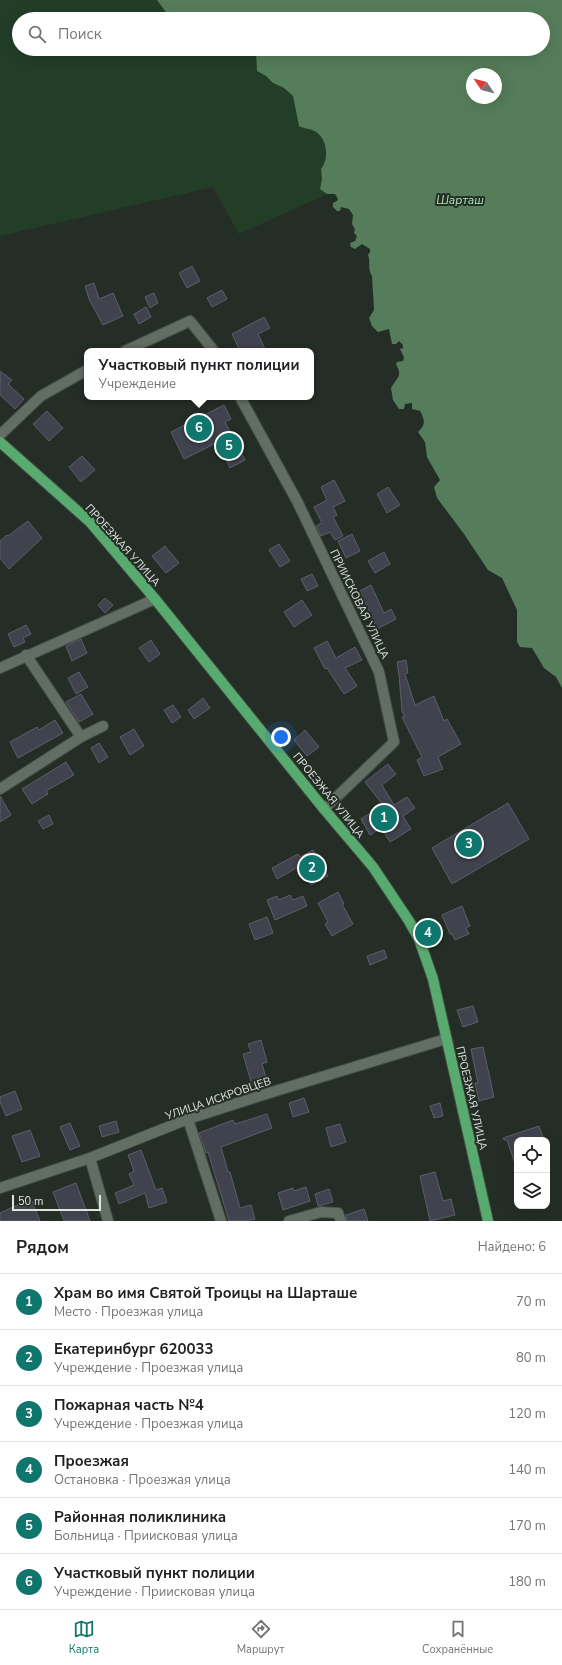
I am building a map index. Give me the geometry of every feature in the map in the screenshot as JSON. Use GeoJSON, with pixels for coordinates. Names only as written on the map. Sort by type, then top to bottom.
{"type":"FeatureCollection","features":[{"type":"Feature","properties":{"kind":"main road","name":"ПРОЕЗЖАЯ УЛИЦА"},"geometry":{"type":"LineString","coordinates":[[0,442],[90,522],[155,599],[324,809],[373,867],[419,939],[433,979],[488,1221]]}},
{"type":"Feature","properties":{"kind":"street"},"geometry":{"type":"LineString","coordinates":[[132,348],[190,321],[212,348]]}},
{"type":"Feature","properties":{"kind":"street"},"geometry":{"type":"LineString","coordinates":[[0,434],[41,396],[84,372]]}},
{"type":"Feature","properties":{"kind":"street","name":"ПРИИСКОВАЯ УЛИЦА"},"geometry":{"type":"LineString","coordinates":[[242,400],[297,501],[379,672],[394,742],[324,809]]}},
{"type":"Feature","properties":{"kind":"street"},"geometry":{"type":"LineString","coordinates":[[0,668],[26,655],[155,599]]}},
{"type":"Feature","properties":{"kind":"street"},"geometry":{"type":"LineString","coordinates":[[26,655],[81,737]]}},
{"type":"Feature","properties":{"kind":"street"},"geometry":{"type":"LineString","coordinates":[[0,789],[81,737],[103,726]]}},
{"type":"Feature","properties":{"kind":"street","name":"УЛИЦА ИСКРОВЦЕВ"},"geometry":{"type":"LineString","coordinates":[[0,1188],[90,1158],[188,1119],[446,1039]]}},
{"type":"Feature","properties":{"kind":"street"},"geometry":{"type":"LineString","coordinates":[[188,1119],[221,1221]]}},
{"type":"Feature","properties":{"kind":"street"},"geometry":{"type":"LineString","coordinates":[[90,1158],[108,1221]]}},
{"type":"Feature","properties":{"kind":"street"},"geometry":{"type":"LineString","coordinates":[[289,1221],[321,1212],[338,1213],[341,1221]]}},
{"type":"Feature","properties":{"kind":"shaded area"},"geometry":{"type":"Polygon","coordinates":[[[0,0],[157,0],[166,12],[12,12],[12,56],[256,56],[257,71],[266,76],[273,83],[284,88],[293,96],[299,126],[317,133],[321,137],[326,147],[326,159],[321,169],[322,179],[320,189],[327,194],[239,234],[213,187],[0,236],[0,0]]]}},
{"type":"Feature","properties":{"kind":"water","name":"Шарташ"},"geometry":{"type":"Polygon","coordinates":[[[157,0],[562,0],[562,688],[556,677],[544,668],[532,648],[520,647],[517,642],[517,610],[502,578],[488,570],[464,534],[437,498],[434,487],[440,480],[427,457],[425,442],[418,432],[424,422],[422,414],[420,411],[412,409],[412,403],[405,404],[404,409],[399,409],[393,400],[391,388],[399,374],[396,364],[397,362],[403,361],[404,357],[400,349],[403,348],[403,345],[399,341],[396,344],[392,344],[389,329],[378,332],[372,326],[369,318],[374,310],[372,276],[368,255],[370,249],[362,244],[355,249],[351,247],[350,243],[355,241],[357,236],[354,233],[355,229],[352,224],[353,215],[349,209],[341,207],[340,211],[337,211],[333,207],[333,203],[338,199],[335,194],[327,194],[320,189],[322,179],[321,169],[326,159],[326,147],[321,137],[312,130],[299,126],[293,96],[284,88],[273,83],[266,76],[257,71],[256,56],[550,56],[550,12],[166,12],[157,0]]]}},
{"type":"Feature","properties":{"kind":"building"},"geometry":{"type":"Polygon","coordinates":[[[192,266],[200,281],[187,288],[179,273],[192,266]]]}},
{"type":"Feature","properties":{"kind":"building"},"geometry":{"type":"Polygon","coordinates":[[[94,283],[99,299],[113,293],[123,316],[103,325],[89,299],[85,286],[94,283]]]}},
{"type":"Feature","properties":{"kind":"building"},"geometry":{"type":"Polygon","coordinates":[[[222,290],[227,299],[212,307],[207,298],[222,290]]]}},
{"type":"Feature","properties":{"kind":"building"},"geometry":{"type":"Polygon","coordinates":[[[154,293],[158,303],[150,308],[145,297],[154,293]]]}},
{"type":"Feature","properties":{"kind":"building"},"geometry":{"type":"Polygon","coordinates":[[[146,307],[151,317],[139,324],[134,314],[146,307]]]}},
{"type":"Feature","properties":{"kind":"building"},"geometry":{"type":"Polygon","coordinates":[[[264,317],[270,328],[258,334],[265,348],[239,348],[232,334],[264,317]]]}},
{"type":"Feature","properties":{"kind":"building"},"geometry":{"type":"Polygon","coordinates":[[[0,371],[12,380],[8,384],[24,399],[15,409],[0,395],[0,371]]]}},
{"type":"Feature","properties":{"kind":"building"},"geometry":{"type":"Polygon","coordinates":[[[224,405],[231,419],[225,422],[245,460],[230,468],[218,442],[184,459],[171,432],[224,405]]]}},
{"type":"Feature","properties":{"kind":"building"},"geometry":{"type":"Polygon","coordinates":[[[47,411],[63,428],[49,441],[33,424],[47,411]]]}},
{"type":"Feature","properties":{"kind":"building"},"geometry":{"type":"Polygon","coordinates":[[[82,456],[95,470],[81,482],[69,467],[82,456]]]}},
{"type":"Feature","properties":{"kind":"building"},"geometry":{"type":"Polygon","coordinates":[[[334,480],[345,501],[333,507],[337,515],[333,517],[343,536],[335,540],[330,532],[321,536],[316,526],[322,523],[314,507],[327,500],[321,487],[334,480]]]}},
{"type":"Feature","properties":{"kind":"building"},"geometry":{"type":"Polygon","coordinates":[[[388,487],[400,505],[387,513],[377,494],[388,487]]]}},
{"type":"Feature","properties":{"kind":"building"},"geometry":{"type":"Polygon","coordinates":[[[28,521],[42,538],[9,569],[0,558],[0,541],[28,521]]]}},
{"type":"Feature","properties":{"kind":"building"},"geometry":{"type":"Polygon","coordinates":[[[352,534],[360,551],[346,558],[338,541],[352,534]]]}},
{"type":"Feature","properties":{"kind":"building"},"geometry":{"type":"Polygon","coordinates":[[[279,544],[290,561],[280,567],[269,550],[279,544]]]}},
{"type":"Feature","properties":{"kind":"building"},"geometry":{"type":"Polygon","coordinates":[[[165,546],[179,563],[166,573],[152,556],[165,546]]]}},
{"type":"Feature","properties":{"kind":"building"},"geometry":{"type":"Polygon","coordinates":[[[384,552],[390,564],[375,573],[368,561],[384,552]]]}},
{"type":"Feature","properties":{"kind":"building"},"geometry":{"type":"Polygon","coordinates":[[[312,574],[318,586],[307,591],[301,579],[312,574]]]}},
{"type":"Feature","properties":{"kind":"building"},"geometry":{"type":"Polygon","coordinates":[[[371,585],[384,613],[391,609],[396,619],[377,629],[360,591],[371,585]]]}},
{"type":"Feature","properties":{"kind":"building"},"geometry":{"type":"Polygon","coordinates":[[[105,598],[113,605],[105,613],[98,605],[105,598]]]}},
{"type":"Feature","properties":{"kind":"building"},"geometry":{"type":"Polygon","coordinates":[[[302,600],[312,615],[294,627],[284,612],[302,600]]]}},
{"type":"Feature","properties":{"kind":"building"},"geometry":{"type":"Polygon","coordinates":[[[26,625],[31,634],[23,638],[25,642],[14,647],[8,634],[26,625]]]}},
{"type":"Feature","properties":{"kind":"building"},"geometry":{"type":"Polygon","coordinates":[[[81,639],[87,653],[72,661],[66,646],[81,639]]]}},
{"type":"Feature","properties":{"kind":"building"},"geometry":{"type":"Polygon","coordinates":[[[151,640],[160,654],[149,662],[139,648],[151,640]]]}},
{"type":"Feature","properties":{"kind":"building"},"geometry":{"type":"Polygon","coordinates":[[[327,641],[336,658],[355,647],[362,660],[345,668],[357,686],[344,694],[327,668],[325,669],[314,648],[327,641]]]}},
{"type":"Feature","properties":{"kind":"building"},"geometry":{"type":"Polygon","coordinates":[[[406,660],[408,673],[405,674],[415,705],[434,696],[444,721],[447,719],[461,744],[438,757],[443,769],[424,776],[417,760],[422,757],[402,717],[405,717],[402,711],[397,662],[406,660]]]}},
{"type":"Feature","properties":{"kind":"building"},"geometry":{"type":"Polygon","coordinates":[[[79,672],[88,687],[76,694],[68,678],[79,672]]]}},
{"type":"Feature","properties":{"kind":"building"},"geometry":{"type":"Polygon","coordinates":[[[81,694],[93,714],[79,722],[66,702],[81,694]]]}},
{"type":"Feature","properties":{"kind":"building"},"geometry":{"type":"Polygon","coordinates":[[[203,698],[210,708],[194,719],[188,710],[203,698]]]}},
{"type":"Feature","properties":{"kind":"building"},"geometry":{"type":"Polygon","coordinates":[[[173,705],[181,717],[172,723],[164,710],[173,705]]]}},
{"type":"Feature","properties":{"kind":"building"},"geometry":{"type":"Polygon","coordinates":[[[55,720],[63,733],[18,758],[10,742],[37,727],[39,730],[55,720]]]}},
{"type":"Feature","properties":{"kind":"building"},"geometry":{"type":"Polygon","coordinates":[[[134,729],[144,746],[130,755],[120,737],[134,729]]]}},
{"type":"Feature","properties":{"kind":"building"},"geometry":{"type":"Polygon","coordinates":[[[305,730],[319,747],[307,756],[294,740],[305,730]]]}},
{"type":"Feature","properties":{"kind":"building"},"geometry":{"type":"Polygon","coordinates":[[[99,743],[108,757],[99,763],[91,748],[99,743]]]}},
{"type":"Feature","properties":{"kind":"building"},"geometry":{"type":"Polygon","coordinates":[[[66,762],[74,775],[46,791],[48,794],[32,804],[22,789],[66,762]]]}},
{"type":"Feature","properties":{"kind":"building"},"geometry":{"type":"Polygon","coordinates":[[[388,764],[396,774],[382,785],[394,805],[407,797],[415,808],[403,816],[411,829],[390,842],[381,828],[370,835],[361,819],[383,805],[365,782],[388,764]]]}},
{"type":"Feature","properties":{"kind":"building"},"geometry":{"type":"Polygon","coordinates":[[[0,796],[11,815],[0,822],[0,796]]]}},
{"type":"Feature","properties":{"kind":"building"},"geometry":{"type":"Polygon","coordinates":[[[508,803],[529,839],[452,884],[432,848],[508,803]]]}},
{"type":"Feature","properties":{"kind":"building"},"geometry":{"type":"Polygon","coordinates":[[[49,815],[53,824],[43,829],[38,821],[49,815]]]}},
{"type":"Feature","properties":{"kind":"building"},"geometry":{"type":"Polygon","coordinates":[[[313,850],[328,876],[311,885],[300,866],[277,879],[272,868],[298,854],[300,857],[313,850]]]}},
{"type":"Feature","properties":{"kind":"building"},"geometry":{"type":"Polygon","coordinates":[[[338,892],[344,904],[342,904],[353,924],[332,936],[325,924],[328,922],[318,903],[338,892]]]}},
{"type":"Feature","properties":{"kind":"building"},"geometry":{"type":"Polygon","coordinates":[[[290,895],[293,900],[303,896],[307,906],[275,920],[267,900],[277,896],[279,900],[290,895]]]}},
{"type":"Feature","properties":{"kind":"building"},"geometry":{"type":"Polygon","coordinates":[[[462,906],[470,926],[466,928],[469,934],[455,940],[452,934],[450,934],[442,915],[462,906]]]}},
{"type":"Feature","properties":{"kind":"building"},"geometry":{"type":"Polygon","coordinates":[[[267,917],[273,933],[255,940],[249,924],[267,917]]]}},
{"type":"Feature","properties":{"kind":"building"},"geometry":{"type":"Polygon","coordinates":[[[384,950],[387,958],[370,965],[367,956],[384,950]]]}},
{"type":"Feature","properties":{"kind":"building"},"geometry":{"type":"Polygon","coordinates":[[[473,1006],[478,1022],[463,1027],[457,1010],[473,1006]]]}},
{"type":"Feature","properties":{"kind":"building"},"geometry":{"type":"Polygon","coordinates":[[[261,1040],[267,1062],[262,1064],[267,1081],[252,1085],[243,1054],[251,1052],[248,1044],[261,1040]]]}},
{"type":"Feature","properties":{"kind":"building"},"geometry":{"type":"Polygon","coordinates":[[[483,1047],[494,1097],[479,1101],[475,1083],[478,1083],[471,1049],[483,1047]]]}},
{"type":"Feature","properties":{"kind":"building"},"geometry":{"type":"Polygon","coordinates":[[[15,1091],[22,1109],[6,1116],[0,1102],[0,1097],[15,1091]]]}},
{"type":"Feature","properties":{"kind":"building"},"geometry":{"type":"Polygon","coordinates":[[[304,1098],[309,1112],[293,1117],[289,1103],[304,1098]]]}},
{"type":"Feature","properties":{"kind":"building"},"geometry":{"type":"Polygon","coordinates":[[[440,1103],[443,1116],[434,1118],[430,1106],[440,1103]]]}},
{"type":"Feature","properties":{"kind":"building"},"geometry":{"type":"Polygon","coordinates":[[[267,1114],[272,1128],[221,1147],[240,1208],[251,1205],[255,1219],[247,1221],[229,1221],[208,1152],[206,1153],[199,1133],[233,1120],[235,1124],[267,1114]]]}},
{"type":"Feature","properties":{"kind":"building"},"geometry":{"type":"Polygon","coordinates":[[[116,1121],[119,1132],[102,1137],[99,1126],[116,1121]]]}},
{"type":"Feature","properties":{"kind":"building"},"geometry":{"type":"Polygon","coordinates":[[[70,1123],[80,1146],[70,1150],[60,1127],[70,1123]]]}},
{"type":"Feature","properties":{"kind":"building"},"geometry":{"type":"Polygon","coordinates":[[[340,1124],[346,1142],[331,1147],[326,1128],[340,1124]]]}},
{"type":"Feature","properties":{"kind":"building"},"geometry":{"type":"Polygon","coordinates":[[[539,1126],[543,1137],[514,1137],[514,1161],[507,1140],[504,1140],[503,1138],[539,1126]]]}},
{"type":"Feature","properties":{"kind":"building"},"geometry":{"type":"Polygon","coordinates":[[[30,1130],[40,1156],[22,1162],[12,1136],[30,1130]]]}},
{"type":"Feature","properties":{"kind":"building"},"geometry":{"type":"Polygon","coordinates":[[[141,1150],[156,1190],[162,1188],[167,1202],[149,1208],[145,1193],[119,1204],[115,1193],[134,1185],[129,1174],[134,1171],[128,1155],[141,1150]]]}},
{"type":"Feature","properties":{"kind":"building"},"geometry":{"type":"Polygon","coordinates":[[[435,1172],[443,1201],[451,1199],[455,1215],[430,1221],[420,1176],[435,1172]]]}},
{"type":"Feature","properties":{"kind":"building"},"geometry":{"type":"Polygon","coordinates":[[[76,1183],[90,1221],[64,1221],[53,1192],[76,1183]]]}},
{"type":"Feature","properties":{"kind":"building"},"geometry":{"type":"Polygon","coordinates":[[[306,1187],[310,1201],[283,1210],[278,1193],[293,1188],[294,1191],[306,1187]]]}},
{"type":"Feature","properties":{"kind":"building"},"geometry":{"type":"Polygon","coordinates":[[[329,1189],[333,1202],[318,1206],[315,1194],[329,1189]]]}},
{"type":"Feature","properties":{"kind":"building"},"geometry":{"type":"Polygon","coordinates":[[[31,1199],[40,1221],[0,1221],[0,1213],[31,1199]]]}},
{"type":"Feature","properties":{"kind":"building"},"geometry":{"type":"Polygon","coordinates":[[[364,1209],[368,1221],[347,1221],[346,1215],[364,1209]]]}},
{"type":"Feature","properties":{"kind":"place","name":"Участковый пункт полиции"},"geometry":{"type":"Point","coordinates":[199,428]}},
{"type":"Feature","properties":{"kind":"place","name":"Районная поликлиника"},"geometry":{"type":"Point","coordinates":[229,446]}},
{"type":"Feature","properties":{"kind":"place","name":"Храм во имя Святой Троицы на Шарташе"},"geometry":{"type":"Point","coordinates":[384,818]}},
{"type":"Feature","properties":{"kind":"place","name":"Пожарная часть №4"},"geometry":{"type":"Point","coordinates":[469,844]}},
{"type":"Feature","properties":{"kind":"place","name":"Екатеринбург 620033"},"geometry":{"type":"Point","coordinates":[312,868]}},
{"type":"Feature","properties":{"kind":"place","name":"Проезжая"},"geometry":{"type":"Point","coordinates":[428,933]}}]}
